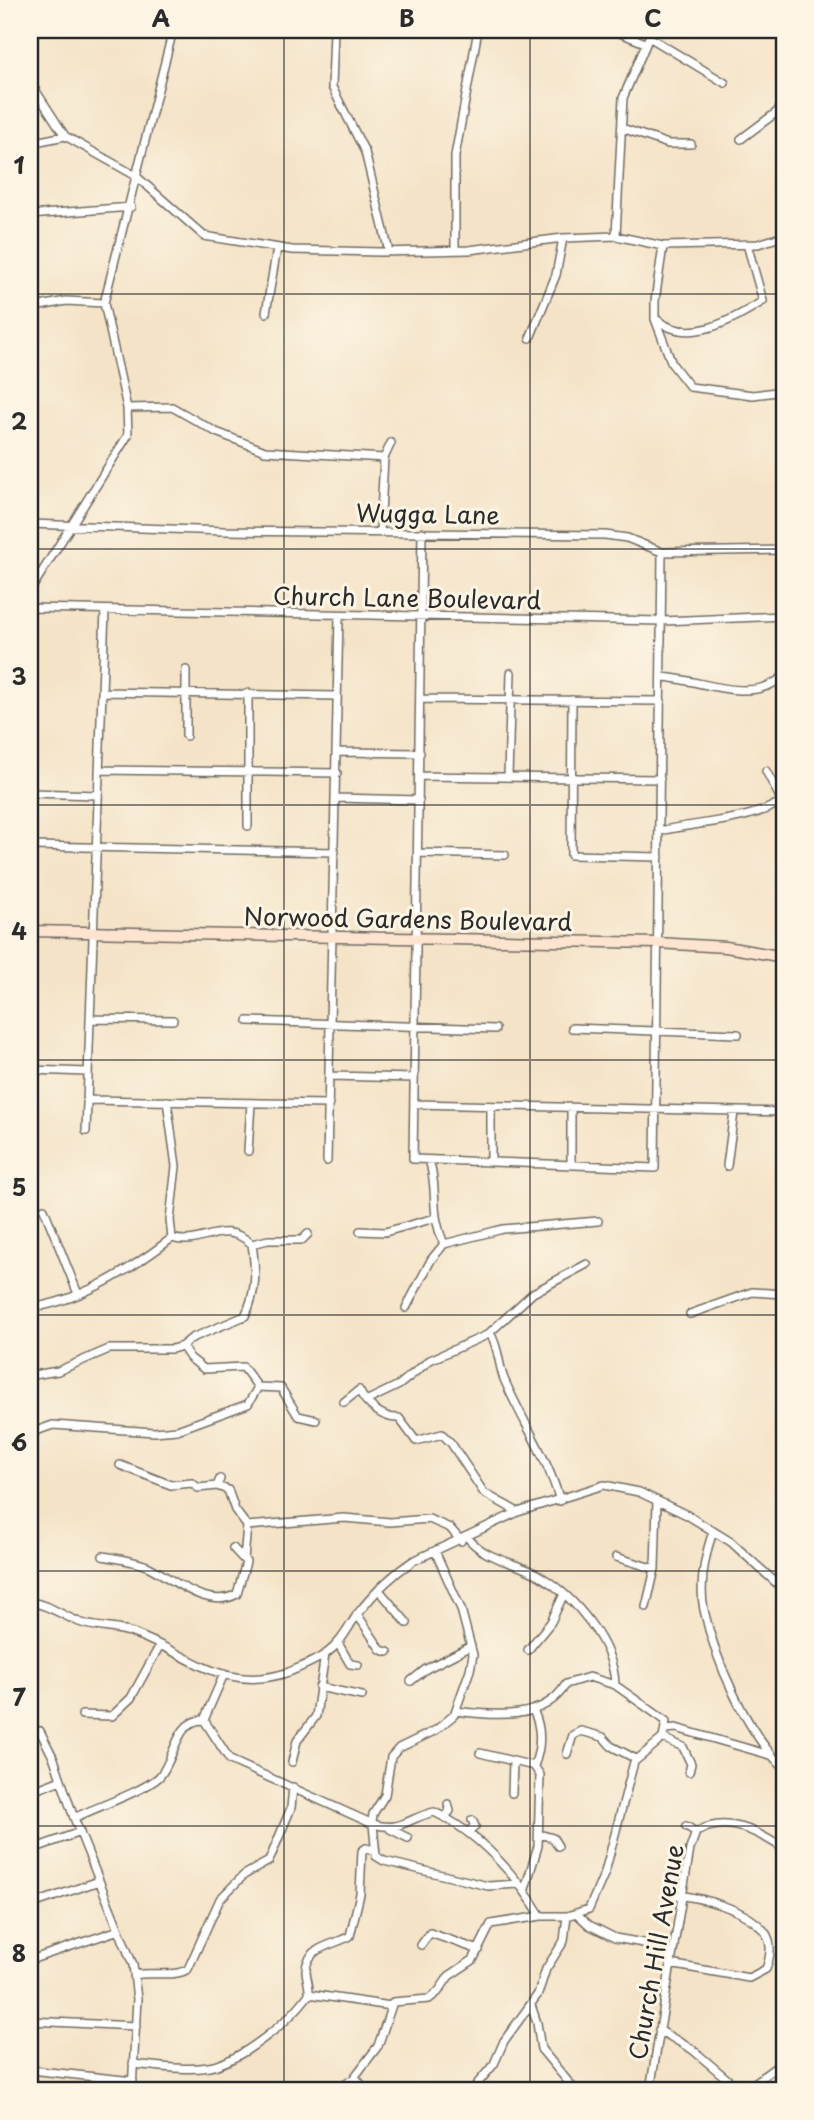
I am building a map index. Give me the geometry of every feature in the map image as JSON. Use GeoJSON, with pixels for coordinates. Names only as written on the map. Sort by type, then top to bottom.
{"type":"FeatureCollection","features":[{"type":"Feature","properties":{"kind":"street"},"geometry":{"type":"LineString","coordinates":[[30,591],[68,526],[128,435],[127,408],[104,303],[131,207],[136,176],[173,30]]}},
{"type":"Feature","properties":{"kind":"street"},"geometry":{"type":"LineString","coordinates":[[334,30],[332,87],[365,152],[388,252]]}},
{"type":"Feature","properties":{"kind":"street"},"geometry":{"type":"LineString","coordinates":[[455,250],[455,156],[478,30]]}},
{"type":"Feature","properties":{"kind":"street"},"geometry":{"type":"LineString","coordinates":[[613,30],[649,37],[725,83]]}},
{"type":"Feature","properties":{"kind":"street"},"geometry":{"type":"LineString","coordinates":[[616,236],[623,98],[649,37]]}},
{"type":"Feature","properties":{"kind":"street"},"geometry":{"type":"LineString","coordinates":[[30,82],[65,136],[136,176],[204,236],[277,248],[388,252],[455,250],[563,238],[616,236],[663,246],[747,244],[784,236]]}},
{"type":"Feature","properties":{"kind":"street"},"geometry":{"type":"LineString","coordinates":[[741,139],[777,111],[784,100]]}},
{"type":"Feature","properties":{"kind":"street"},"geometry":{"type":"LineString","coordinates":[[777,111],[784,125]]}},
{"type":"Feature","properties":{"kind":"street"},"geometry":{"type":"LineString","coordinates":[[622,128],[668,144],[691,144]]}},
{"type":"Feature","properties":{"kind":"street"},"geometry":{"type":"LineString","coordinates":[[30,143],[65,136]]}},
{"type":"Feature","properties":{"kind":"street"},"geometry":{"type":"LineString","coordinates":[[30,215],[131,207]]}},
{"type":"Feature","properties":{"kind":"street"},"geometry":{"type":"LineString","coordinates":[[530,338],[556,275],[563,238]]}},
{"type":"Feature","properties":{"kind":"street"},"geometry":{"type":"LineString","coordinates":[[655,318],[665,327],[702,330],[730,322],[763,302],[747,244]]}},
{"type":"Feature","properties":{"kind":"street"},"geometry":{"type":"LineString","coordinates":[[663,246],[654,301],[655,318],[680,379],[690,387],[753,395],[784,391]]}},
{"type":"Feature","properties":{"kind":"street"},"geometry":{"type":"LineString","coordinates":[[265,313],[277,248]]}},
{"type":"Feature","properties":{"kind":"street"},"geometry":{"type":"LineString","coordinates":[[30,308],[66,300],[104,303]]}},
{"type":"Feature","properties":{"kind":"street"},"geometry":{"type":"LineString","coordinates":[[127,408],[172,407],[216,432],[265,451],[384,458]]}},
{"type":"Feature","properties":{"kind":"street"},"geometry":{"type":"LineString","coordinates":[[380,532],[384,458],[391,443]]}},
{"type":"Feature","properties":{"kind":"street","name":"Wugga Lane"},"geometry":{"type":"LineString","coordinates":[[30,524],[605,534],[627,538],[662,552],[784,550]]}},
{"type":"Feature","properties":{"kind":"street"},"geometry":{"type":"LineString","coordinates":[[422,532],[413,1159],[655,1168],[662,552]]}},
{"type":"Feature","properties":{"kind":"street","name":"Church Lane Boulevard"},"geometry":{"type":"LineString","coordinates":[[30,608],[662,621],[784,616]]}},
{"type":"Feature","properties":{"kind":"street"},"geometry":{"type":"LineString","coordinates":[[86,1131],[105,610]]}},
{"type":"Feature","properties":{"kind":"street"},"geometry":{"type":"LineString","coordinates":[[327,1161],[331,1076],[339,616]]}},
{"type":"Feature","properties":{"kind":"street"},"geometry":{"type":"LineString","coordinates":[[186,670],[186,736]]}},
{"type":"Feature","properties":{"kind":"street"},"geometry":{"type":"LineString","coordinates":[[508,777],[511,673]]}},
{"type":"Feature","properties":{"kind":"street"},"geometry":{"type":"LineString","coordinates":[[662,677],[702,682],[730,691],[758,689],[776,684],[784,676]]}},
{"type":"Feature","properties":{"kind":"street"},"geometry":{"type":"LineString","coordinates":[[102,692],[337,696]]}},
{"type":"Feature","properties":{"kind":"street"},"geometry":{"type":"LineString","coordinates":[[248,693],[248,825]]}},
{"type":"Feature","properties":{"kind":"street"},"geometry":{"type":"LineString","coordinates":[[421,699],[661,701]]}},
{"type":"Feature","properties":{"kind":"street"},"geometry":{"type":"LineString","coordinates":[[572,700],[571,855],[659,857]]}},
{"type":"Feature","properties":{"kind":"street"},"geometry":{"type":"LineString","coordinates":[[337,752],[420,753]]}},
{"type":"Feature","properties":{"kind":"street"},"geometry":{"type":"LineString","coordinates":[[99,770],[337,773]]}},
{"type":"Feature","properties":{"kind":"street"},"geometry":{"type":"LineString","coordinates":[[660,831],[698,822],[743,818],[783,800],[766,771]]}},
{"type":"Feature","properties":{"kind":"street"},"geometry":{"type":"LineString","coordinates":[[420,776],[660,779]]}},
{"type":"Feature","properties":{"kind":"street"},"geometry":{"type":"LineString","coordinates":[[30,793],[98,795]]}},
{"type":"Feature","properties":{"kind":"street"},"geometry":{"type":"LineString","coordinates":[[336,798],[419,800]]}},
{"type":"Feature","properties":{"kind":"street"},"geometry":{"type":"LineString","coordinates":[[30,846],[335,852]]}},
{"type":"Feature","properties":{"kind":"street"},"geometry":{"type":"LineString","coordinates":[[418,853],[505,855]]}},
{"type":"Feature","properties":{"kind":"street","name":"Norwood Gardens Boulevard"},"geometry":{"type":"LineString","coordinates":[[30,931],[657,943],[726,947],[784,957]]}},
{"type":"Feature","properties":{"kind":"street"},"geometry":{"type":"LineString","coordinates":[[90,1019],[173,1020]]}},
{"type":"Feature","properties":{"kind":"street"},"geometry":{"type":"LineString","coordinates":[[248,1021],[495,1029]]}},
{"type":"Feature","properties":{"kind":"street"},"geometry":{"type":"LineString","coordinates":[[572,1028],[738,1034]]}},
{"type":"Feature","properties":{"kind":"street"},"geometry":{"type":"LineString","coordinates":[[30,1070],[88,1072]]}},
{"type":"Feature","properties":{"kind":"street"},"geometry":{"type":"LineString","coordinates":[[331,1076],[414,1077]]}},
{"type":"Feature","properties":{"kind":"street"},"geometry":{"type":"LineString","coordinates":[[87,1100],[330,1104]]}},
{"type":"Feature","properties":{"kind":"street"},"geometry":{"type":"LineString","coordinates":[[167,1101],[176,1166],[170,1220],[173,1238]]}},
{"type":"Feature","properties":{"kind":"street"},"geometry":{"type":"LineString","coordinates":[[248,1151],[251,1103]]}},
{"type":"Feature","properties":{"kind":"street"},"geometry":{"type":"LineString","coordinates":[[414,1104],[784,1112]]}},
{"type":"Feature","properties":{"kind":"street"},"geometry":{"type":"LineString","coordinates":[[491,1106],[491,1162]]}},
{"type":"Feature","properties":{"kind":"street"},"geometry":{"type":"LineString","coordinates":[[570,1109],[571,1165]]}},
{"type":"Feature","properties":{"kind":"street"},"geometry":{"type":"LineString","coordinates":[[727,1166],[734,1112]]}},
{"type":"Feature","properties":{"kind":"street"},"geometry":{"type":"LineString","coordinates":[[429,1160],[433,1174],[435,1218],[444,1244]]}},
{"type":"Feature","properties":{"kind":"street"},"geometry":{"type":"LineString","coordinates":[[44,1209],[78,1294]]}},
{"type":"Feature","properties":{"kind":"street"},"geometry":{"type":"LineString","coordinates":[[360,1231],[386,1231],[435,1218]]}},
{"type":"Feature","properties":{"kind":"street"},"geometry":{"type":"LineString","coordinates":[[406,1308],[430,1260],[444,1244],[503,1229],[598,1221]]}},
{"type":"Feature","properties":{"kind":"street"},"geometry":{"type":"LineString","coordinates":[[30,1308],[78,1294],[144,1261],[173,1238],[184,1240],[225,1231],[241,1235],[252,1244],[256,1293],[246,1316],[172,1349],[109,1349],[58,1371],[33,1375]]}},
{"type":"Feature","properties":{"kind":"street"},"geometry":{"type":"LineString","coordinates":[[252,1244],[268,1240],[302,1240],[308,1234]]}},
{"type":"Feature","properties":{"kind":"street"},"geometry":{"type":"LineString","coordinates":[[366,1401],[399,1385],[429,1360],[490,1333],[533,1293],[587,1264]]}},
{"type":"Feature","properties":{"kind":"street"},"geometry":{"type":"LineString","coordinates":[[690,1314],[752,1292],[784,1294]]}},
{"type":"Feature","properties":{"kind":"street"},"geometry":{"type":"LineString","coordinates":[[490,1333],[495,1342],[502,1374],[525,1427],[550,1469],[560,1500]]}},
{"type":"Feature","properties":{"kind":"street"},"geometry":{"type":"LineString","coordinates":[[182,1346],[190,1358],[204,1370],[243,1367],[258,1387]]}},
{"type":"Feature","properties":{"kind":"street"},"geometry":{"type":"LineString","coordinates":[[258,1387],[281,1388],[298,1416],[316,1420]]}},
{"type":"Feature","properties":{"kind":"street"},"geometry":{"type":"LineString","coordinates":[[30,1433],[53,1425],[154,1432],[177,1430],[248,1404],[258,1387]]}},
{"type":"Feature","properties":{"kind":"street"},"geometry":{"type":"LineString","coordinates":[[344,1402],[359,1390],[366,1401],[389,1419],[399,1418],[416,1441],[442,1434],[452,1443],[484,1493],[518,1512]]}},
{"type":"Feature","properties":{"kind":"street"},"geometry":{"type":"LineString","coordinates":[[103,1556],[152,1568],[184,1588],[222,1599],[237,1594],[245,1569],[247,1526],[235,1510],[228,1490],[219,1482],[198,1488],[192,1483],[171,1485],[120,1465]]}},
{"type":"Feature","properties":{"kind":"street"},"geometry":{"type":"LineString","coordinates":[[30,1602],[87,1625],[108,1626],[134,1633],[200,1667],[249,1680],[268,1679],[325,1654],[351,1629],[357,1614],[398,1571],[518,1512],[604,1485],[639,1492],[713,1531],[731,1542],[784,1590]]}},
{"type":"Feature","properties":{"kind":"street"},"geometry":{"type":"LineString","coordinates":[[646,1607],[655,1569],[657,1501]]}},
{"type":"Feature","properties":{"kind":"street"},"geometry":{"type":"LineString","coordinates":[[247,1526],[344,1518],[390,1522],[429,1519],[450,1528],[480,1551],[540,1576],[563,1596],[599,1635],[614,1665],[615,1685]]}},
{"type":"Feature","properties":{"kind":"street"},"geometry":{"type":"LineString","coordinates":[[713,1531],[702,1576],[704,1609],[736,1695],[770,1755],[784,1768]]}},
{"type":"Feature","properties":{"kind":"street"},"geometry":{"type":"LineString","coordinates":[[233,1548],[244,1559]]}},
{"type":"Feature","properties":{"kind":"street"},"geometry":{"type":"LineString","coordinates":[[435,1551],[454,1590],[471,1646],[470,1671],[456,1711],[436,1730],[399,1748],[390,1757],[385,1795],[373,1814],[374,1850],[376,1856],[384,1861],[436,1875],[488,1886],[517,1885]]}},
{"type":"Feature","properties":{"kind":"street"},"geometry":{"type":"LineString","coordinates":[[616,1558],[655,1569]]}},
{"type":"Feature","properties":{"kind":"street"},"geometry":{"type":"LineString","coordinates":[[379,1590],[407,1623]]}},
{"type":"Feature","properties":{"kind":"street"},"geometry":{"type":"LineString","coordinates":[[528,1650],[551,1622],[563,1596]]}},
{"type":"Feature","properties":{"kind":"street"},"geometry":{"type":"LineString","coordinates":[[357,1614],[382,1650],[388,1652]]}},
{"type":"Feature","properties":{"kind":"street"},"geometry":{"type":"LineString","coordinates":[[338,1643],[350,1664],[358,1665]]}},
{"type":"Feature","properties":{"kind":"street"},"geometry":{"type":"LineString","coordinates":[[82,1715],[112,1716],[131,1698],[160,1645]]}},
{"type":"Feature","properties":{"kind":"street"},"geometry":{"type":"LineString","coordinates":[[411,1681],[426,1669],[471,1646]]}},
{"type":"Feature","properties":{"kind":"street"},"geometry":{"type":"LineString","coordinates":[[292,1762],[297,1741],[316,1716],[325,1654]]}},
{"type":"Feature","properties":{"kind":"street"},"geometry":{"type":"LineString","coordinates":[[204,1720],[224,1674]]}},
{"type":"Feature","properties":{"kind":"street"},"geometry":{"type":"LineString","coordinates":[[337,2090],[355,2077],[378,2046],[393,2002],[429,1999],[438,1992],[449,1976],[472,1960],[491,1924],[541,1916],[567,1916],[589,1909],[605,1872],[607,1847],[636,1759],[663,1738],[666,1729],[666,1721],[656,1712],[615,1685],[589,1677],[566,1684],[558,1698],[533,1710],[477,1714],[456,1711]]}},
{"type":"Feature","properties":{"kind":"street"},"geometry":{"type":"LineString","coordinates":[[319,1687],[362,1696]]}},
{"type":"Feature","properties":{"kind":"street"},"geometry":{"type":"LineString","coordinates":[[533,1710],[539,1723],[539,1754],[534,1766]]}},
{"type":"Feature","properties":{"kind":"street"},"geometry":{"type":"LineString","coordinates":[[74,1818],[159,1777],[186,1727],[196,1720],[204,1720]]}},
{"type":"Feature","properties":{"kind":"street"},"geometry":{"type":"LineString","coordinates":[[204,1720],[230,1760],[408,1838]]}},
{"type":"Feature","properties":{"kind":"street"},"geometry":{"type":"LineString","coordinates":[[666,1729],[676,1728],[770,1755]]}},
{"type":"Feature","properties":{"kind":"street"},"geometry":{"type":"LineString","coordinates":[[30,1735],[40,1731],[119,1930],[134,1975],[136,2026],[132,2090]]}},
{"type":"Feature","properties":{"kind":"street"},"geometry":{"type":"LineString","coordinates":[[567,1754],[569,1742],[581,1731],[603,1737],[611,1746],[636,1759]]}},
{"type":"Feature","properties":{"kind":"street"},"geometry":{"type":"LineString","coordinates":[[663,1738],[683,1747],[691,1764],[689,1772]]}},
{"type":"Feature","properties":{"kind":"street"},"geometry":{"type":"LineString","coordinates":[[480,1752],[534,1766],[541,1775],[539,1834],[532,1872],[525,1889]]}},
{"type":"Feature","properties":{"kind":"street"},"geometry":{"type":"LineString","coordinates":[[512,1793],[513,1761]]}},
{"type":"Feature","properties":{"kind":"street"},"geometry":{"type":"LineString","coordinates":[[30,1792],[61,1780]]}},
{"type":"Feature","properties":{"kind":"street"},"geometry":{"type":"LineString","coordinates":[[134,1975],[151,1971],[180,1974],[188,1969],[220,1899],[244,1875],[269,1861],[290,1808],[293,1787]]}},
{"type":"Feature","properties":{"kind":"street"},"geometry":{"type":"LineString","coordinates":[[445,1817],[450,1811],[448,1804]]}},
{"type":"Feature","properties":{"kind":"street"},"geometry":{"type":"LineString","coordinates":[[389,1828],[430,1813],[445,1817],[468,1832],[517,1885],[525,1889],[541,1916]]}},
{"type":"Feature","properties":{"kind":"street"},"geometry":{"type":"LineString","coordinates":[[468,1832],[475,1826],[472,1820]]}},
{"type":"Feature","properties":{"kind":"street","name":"Church Hill Avenue"},"geometry":{"type":"LineString","coordinates":[[650,2090],[671,1961],[678,1895],[696,1832],[723,1823],[737,1825],[784,1849]]}},
{"type":"Feature","properties":{"kind":"street"},"geometry":{"type":"LineString","coordinates":[[686,1826],[696,1832]]}},
{"type":"Feature","properties":{"kind":"street"},"geometry":{"type":"LineString","coordinates":[[30,1850],[79,1832]]}},
{"type":"Feature","properties":{"kind":"street"},"geometry":{"type":"LineString","coordinates":[[539,1834],[553,1838],[558,1846]]}},
{"type":"Feature","properties":{"kind":"street"},"geometry":{"type":"LineString","coordinates":[[133,2064],[206,2067],[221,2063],[299,2009],[309,1994],[306,1971],[311,1958],[323,1945],[350,1936],[360,1894],[362,1851],[366,1848],[374,1850]]}},
{"type":"Feature","properties":{"kind":"street"},"geometry":{"type":"LineString","coordinates":[[30,1905],[99,1881]]}},
{"type":"Feature","properties":{"kind":"street"},"geometry":{"type":"LineString","coordinates":[[576,1913],[589,1925],[615,1938],[643,1943],[671,1961],[749,1978],[766,1969],[771,1955],[766,1933],[742,1914],[678,1895]]}},
{"type":"Feature","properties":{"kind":"street"},"geometry":{"type":"LineString","coordinates":[[471,2090],[494,2064],[504,2041],[531,2005],[546,1969],[562,1947],[567,1916]]}},
{"type":"Feature","properties":{"kind":"street"},"geometry":{"type":"LineString","coordinates":[[30,1960],[119,1930]]}},
{"type":"Feature","properties":{"kind":"street"},"geometry":{"type":"LineString","coordinates":[[421,1945],[430,1933],[479,1950]]}},
{"type":"Feature","properties":{"kind":"street"},"geometry":{"type":"LineString","coordinates":[[309,1994],[391,2006]]}},
{"type":"Feature","properties":{"kind":"street"},"geometry":{"type":"LineString","coordinates":[[531,2005],[541,2049],[575,2090]]}},
{"type":"Feature","properties":{"kind":"street"},"geometry":{"type":"LineString","coordinates":[[30,2021],[136,2026]]}},
{"type":"Feature","properties":{"kind":"street"},"geometry":{"type":"LineString","coordinates":[[659,2030],[693,2050],[740,2090]]}},
{"type":"Feature","properties":{"kind":"street"},"geometry":{"type":"LineString","coordinates":[[746,2090],[784,2061]]}},
{"type":"Feature","properties":{"kind":"street"},"geometry":{"type":"LineString","coordinates":[[30,2070],[132,2081]]}},
{"type":"Feature","properties":{"kind":"street"},"geometry":{"type":"LineString","coordinates":[[355,2077],[366,2090]]}}]}
